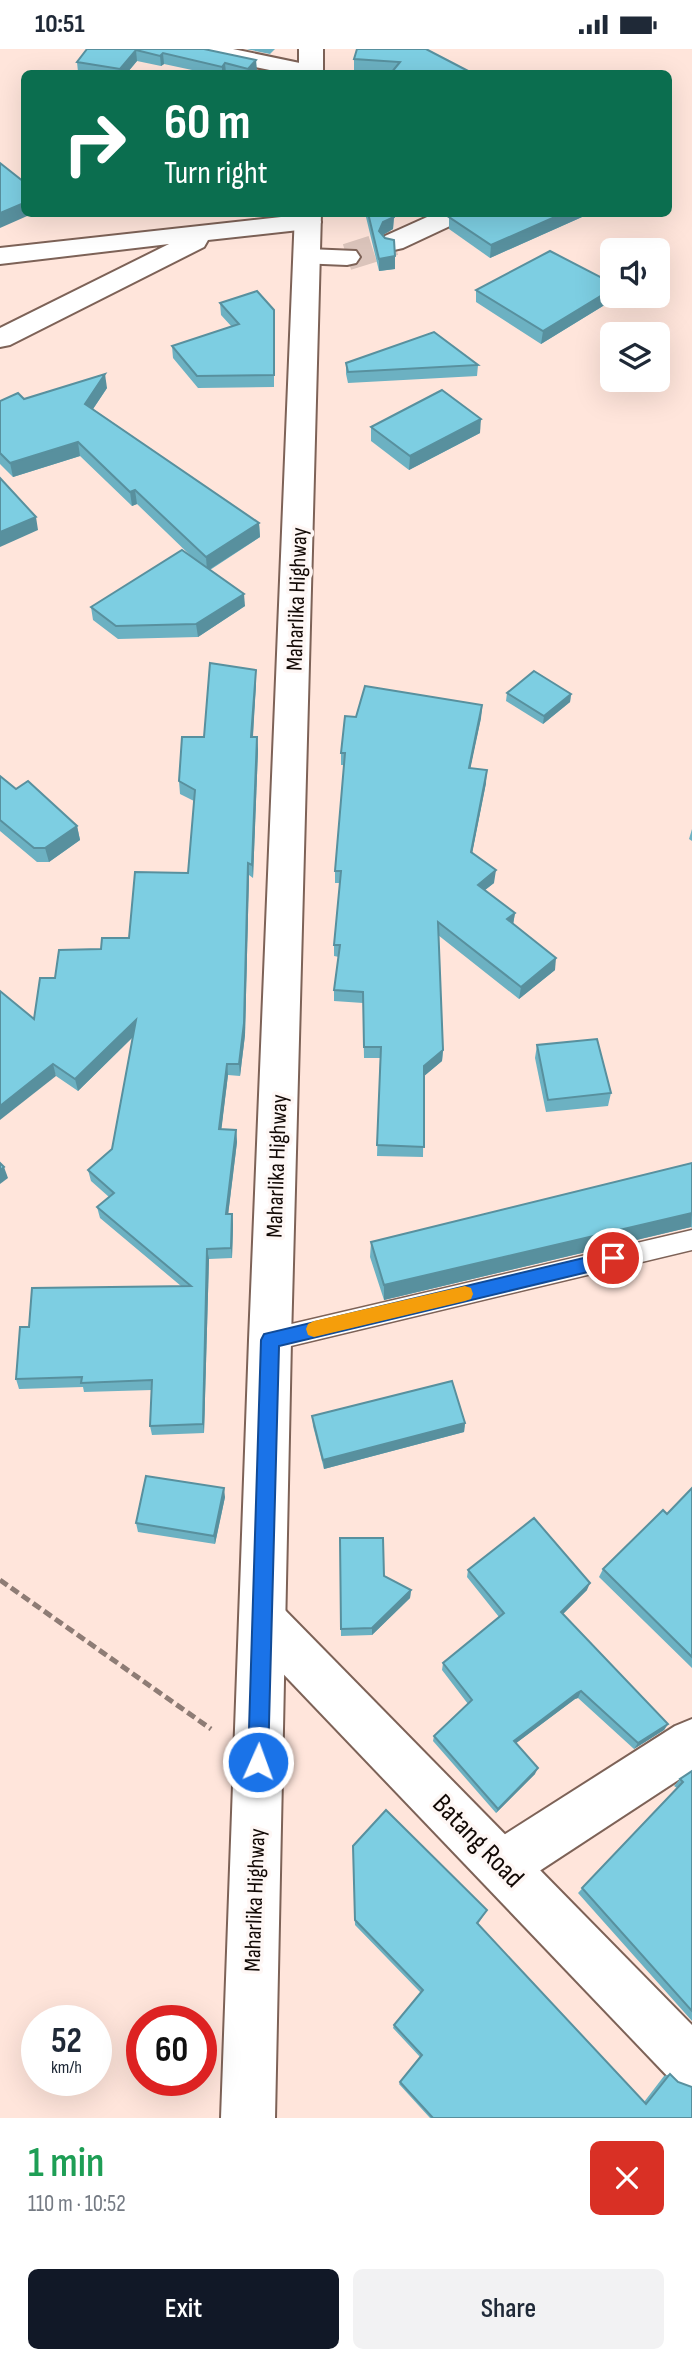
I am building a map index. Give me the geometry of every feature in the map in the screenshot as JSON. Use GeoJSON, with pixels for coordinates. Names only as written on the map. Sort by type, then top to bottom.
{"type":"FeatureCollection","features":[{"type":"Feature","properties":{"kind":"main road"},"geometry":{"type":"LineString","coordinates":[[199,49],[311,65]]}},
{"type":"Feature","properties":{"kind":"main road"},"geometry":{"type":"LineString","coordinates":[[394,242],[449,217]]}},
{"type":"Feature","properties":{"kind":"main road"},"geometry":{"type":"LineString","coordinates":[[0,256],[90,242],[211,233],[308,231],[347,257]]}},
{"type":"Feature","properties":{"kind":"main road","name":"Maharlika Highway"},"geometry":{"type":"LineString","coordinates":[[248,2118],[270,1340],[308,231]]}},
{"type":"Feature","properties":{"kind":"main road"},"geometry":{"type":"LineString","coordinates":[[0,339],[211,233]]}},
{"type":"Feature","properties":{"kind":"main road","name":"Batang Road"},"geometry":{"type":"LineString","coordinates":[[263,1620],[692,2063]]}},
{"type":"Feature","properties":{"kind":"main road"},"geometry":{"type":"LineString","coordinates":[[503,1865],[692,1743]]}},
{"type":"Feature","properties":{"kind":"lane"},"geometry":{"type":"LineString","coordinates":[[270,1340],[692,1240]]}},
{"type":"Feature","properties":{"kind":"path"},"geometry":{"type":"LineString","coordinates":[[0,1580],[258,1762]]}},
{"type":"Feature","properties":{"kind":"building"},"geometry":{"type":"Polygon","coordinates":[[[87,49],[204,49],[256,60],[248,69],[225,63],[222,67],[163,53],[160,56],[136,50],[120,69],[77,62],[87,49]]]}},
{"type":"Feature","properties":{"kind":"building"},"geometry":{"type":"Polygon","coordinates":[[[357,49],[426,49],[466,70],[393,70],[400,62],[354,59],[357,49]]]}},
{"type":"Feature","properties":{"kind":"building"},"geometry":{"type":"Polygon","coordinates":[[[0,163],[21,180],[21,204],[0,213],[0,163]]]}},
{"type":"Feature","properties":{"kind":"building"},"geometry":{"type":"Polygon","coordinates":[[[369,217],[394,217],[383,222],[379,231],[385,238],[394,240],[395,256],[379,259],[369,217]]]}},
{"type":"Feature","properties":{"kind":"building"},"geometry":{"type":"Polygon","coordinates":[[[449,217],[555,217],[491,245],[449,217]]]}},
{"type":"Feature","properties":{"kind":"building"},"geometry":{"type":"Polygon","coordinates":[[[550,251],[600,277],[600,296],[543,331],[476,290],[550,251]]]}},
{"type":"Feature","properties":{"kind":"building"},"geometry":{"type":"Polygon","coordinates":[[[257,291],[274,310],[274,375],[197,376],[172,346],[239,324],[220,303],[257,291]]]}},
{"type":"Feature","properties":{"kind":"building"},"geometry":{"type":"Polygon","coordinates":[[[434,332],[478,365],[348,372],[346,363],[434,332]]]}},
{"type":"Feature","properties":{"kind":"building"},"geometry":{"type":"Polygon","coordinates":[[[105,374],[85,404],[259,523],[206,557],[135,490],[130,492],[78,442],[10,463],[0,453],[0,401],[18,393],[24,399],[105,374]]]}},
{"type":"Feature","properties":{"kind":"building"},"geometry":{"type":"Polygon","coordinates":[[[442,390],[481,419],[410,456],[371,427],[442,390]]]}},
{"type":"Feature","properties":{"kind":"building"},"geometry":{"type":"Polygon","coordinates":[[[0,478],[36,517],[0,532],[0,478]]]}},
{"type":"Feature","properties":{"kind":"building"},"geometry":{"type":"Polygon","coordinates":[[[182,550],[244,594],[196,624],[116,626],[91,607],[182,550]]]}},
{"type":"Feature","properties":{"kind":"building"},"geometry":{"type":"Polygon","coordinates":[[[210,663],[256,670],[251,737],[257,737],[252,865],[248,863],[244,1023],[239,1064],[227,1064],[219,1129],[236,1130],[226,1214],[232,1214],[231,1248],[207,1249],[203,1424],[150,1426],[152,1380],[81,1383],[82,1377],[16,1379],[20,1327],[29,1327],[32,1288],[191,1286],[97,1207],[114,1193],[88,1170],[112,1149],[136,1020],[75,1079],[53,1064],[0,1106],[0,991],[34,1019],[40,978],[55,978],[59,950],[101,949],[102,938],[129,938],[135,872],[188,873],[195,790],[179,781],[182,737],[204,737],[210,663]]]}},
{"type":"Feature","properties":{"kind":"building"},"geometry":{"type":"Polygon","coordinates":[[[534,671],[571,694],[544,716],[507,693],[534,671]]]}},
{"type":"Feature","properties":{"kind":"building"},"geometry":{"type":"Polygon","coordinates":[[[365,686],[482,705],[469,768],[487,770],[471,852],[496,870],[478,885],[515,913],[507,919],[556,958],[521,987],[438,922],[443,1050],[424,1066],[424,1147],[377,1145],[381,1047],[364,1047],[363,992],[334,990],[340,945],[334,945],[341,871],[335,871],[345,753],[341,753],[345,716],[356,717],[365,686]]]}},
{"type":"Feature","properties":{"kind":"building"},"geometry":{"type":"Polygon","coordinates":[[[0,776],[16,789],[28,781],[77,826],[45,848],[34,848],[0,820],[0,776]]]}},
{"type":"Feature","properties":{"kind":"building"},"geometry":{"type":"Polygon","coordinates":[[[597,1039],[611,1093],[548,1100],[537,1045],[597,1039]]]}},
{"type":"Feature","properties":{"kind":"building"},"geometry":{"type":"Polygon","coordinates":[[[692,1163],[692,1213],[384,1285],[371,1242],[692,1163]]]}},
{"type":"Feature","properties":{"kind":"building"},"geometry":{"type":"Polygon","coordinates":[[[452,1381],[465,1423],[323,1460],[312,1416],[452,1381]]]}},
{"type":"Feature","properties":{"kind":"building"},"geometry":{"type":"Polygon","coordinates":[[[146,1476],[224,1488],[214,1536],[136,1523],[146,1476]]]}},
{"type":"Feature","properties":{"kind":"building"},"geometry":{"type":"Polygon","coordinates":[[[692,1488],[692,1657],[603,1569],[663,1510],[667,1514],[692,1488]]]}},
{"type":"Feature","properties":{"kind":"building"},"geometry":{"type":"Polygon","coordinates":[[[534,1518],[590,1583],[561,1612],[668,1724],[638,1743],[581,1691],[577,1693],[514,1741],[538,1768],[498,1809],[434,1736],[472,1700],[443,1663],[504,1613],[468,1570],[534,1518]]]}},
{"type":"Feature","properties":{"kind":"building"},"geometry":{"type":"Polygon","coordinates":[[[340,1538],[383,1538],[384,1576],[411,1590],[372,1628],[341,1629],[340,1538]]]}},
{"type":"Feature","properties":{"kind":"building"},"geometry":{"type":"Polygon","coordinates":[[[692,1771],[692,2011],[582,1888],[683,1782],[680,1779],[692,1771]]]}},
{"type":"Feature","properties":{"kind":"building"},"geometry":{"type":"Polygon","coordinates":[[[386,1810],[487,1910],[477,1923],[646,2104],[670,2074],[678,2082],[692,2087],[692,2118],[433,2118],[400,2082],[422,2055],[394,2025],[423,1990],[355,1920],[353,1846],[386,1810]]]}},
{"type":"Feature","properties":{"kind":"tunnel"},"geometry":{"type":"LineString","coordinates":[[347,257],[394,242]]}},
{"type":"Feature","properties":{"kind":"slow traffic"},"geometry":{"type":"LineString","coordinates":[[314,1329],[465,1294]]}},
{"type":"Feature","properties":{"kind":"route"},"geometry":{"type":"LineString","coordinates":[[258,1762],[270,1340],[613,1258]]}}]}
